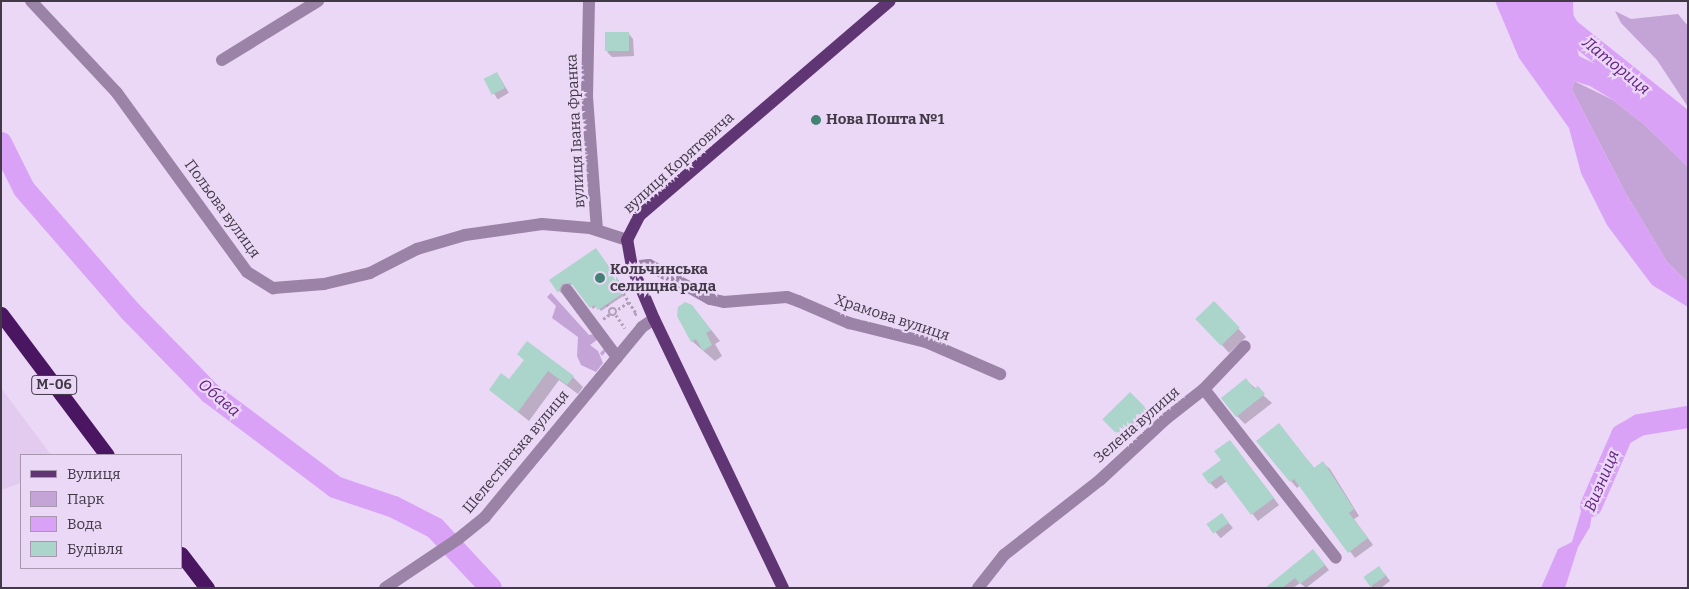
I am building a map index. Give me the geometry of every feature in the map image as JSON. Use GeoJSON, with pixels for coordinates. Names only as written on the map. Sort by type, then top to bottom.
{"type":"FeatureCollection","features":[{"type":"Feature","properties":{"kind":"highway","name":"М-06"},"geometry":{"type":"LineString","coordinates":[[1,314],[106,454]]}},
{"type":"Feature","properties":{"kind":"highway"},"geometry":{"type":"LineString","coordinates":[[182,555],[206,588]]}},
{"type":"Feature","properties":{"kind":"main road","name":"вулиця Корятовича"},"geometry":{"type":"LineString","coordinates":[[627,240],[639,216],[890,1]]}},
{"type":"Feature","properties":{"kind":"main road"},"geometry":{"type":"LineString","coordinates":[[627,240],[632,267],[654,319],[784,588]]}},
{"type":"Feature","properties":{"kind":"street","name":"Польова вулиця"},"geometry":{"type":"LineString","coordinates":[[31,1],[116,93],[247,272],[273,288],[324,284],[370,273],[417,249],[465,235],[542,224],[597,230],[627,240]]}},
{"type":"Feature","properties":{"kind":"street"},"geometry":{"type":"LineString","coordinates":[[222,60],[318,1]]}},
{"type":"Feature","properties":{"kind":"street","name":"вулиця Івана Франка"},"geometry":{"type":"LineString","coordinates":[[589,1],[587,97],[597,230]]}},
{"type":"Feature","properties":{"kind":"street","name":"Храмова вулиця"},"geometry":{"type":"LineString","coordinates":[[632,267],[649,266],[710,299],[724,302],[787,297],[798,300],[849,323],[926,342],[1000,374]]}},
{"type":"Feature","properties":{"kind":"street"},"geometry":{"type":"LineString","coordinates":[[567,290],[617,357]]}},
{"type":"Feature","properties":{"kind":"street","name":"Шелестівська вулиця"},"geometry":{"type":"LineString","coordinates":[[385,588],[440,552],[485,516],[642,327],[654,319]]}},
{"type":"Feature","properties":{"kind":"street"},"geometry":{"type":"LineString","coordinates":[[1204,389],[1245,346]]}},
{"type":"Feature","properties":{"kind":"street","name":"Зелена вулиця"},"geometry":{"type":"LineString","coordinates":[[978,588],[1004,555],[1100,480],[1166,418],[1204,389],[1336,558]]}},
{"type":"Feature","properties":{"kind":"path"},"geometry":{"type":"LineString","coordinates":[[608,345],[636,315],[620,289]]}},
{"type":"Feature","properties":{"kind":"path"},"geometry":{"type":"LineString","coordinates":[[616,315],[617,310],[629,302]]}},
{"type":"Feature","properties":{"kind":"path"},"geometry":{"type":"LineString","coordinates":[[607,304],[617,310]]}},
{"type":"Feature","properties":{"kind":"path"},"geometry":{"type":"LineString","coordinates":[[611,308],[610,314],[616,315],[625,328]]}},
{"type":"Feature","properties":{"kind":"shaded area"},"geometry":{"type":"Polygon","coordinates":[[[1,388],[50,454],[20,454],[20,483],[1,490],[1,388]]]}},
{"type":"Feature","properties":{"kind":"green space"},"geometry":{"type":"Polygon","coordinates":[[[1615,11],[1631,19],[1678,14],[1688,26],[1688,107],[1657,60],[1621,23],[1615,11]]]}},
{"type":"Feature","properties":{"kind":"green space"},"geometry":{"type":"Polygon","coordinates":[[[1574,81],[1613,100],[1645,125],[1688,167],[1688,283],[1667,262],[1625,192],[1572,90],[1574,81]]]}},
{"type":"Feature","properties":{"kind":"green space"},"geometry":{"type":"Polygon","coordinates":[[[551,293],[589,335],[594,334],[609,348],[602,356],[600,353],[606,347],[598,339],[590,345],[598,351],[603,363],[596,372],[581,365],[577,356],[578,337],[552,318],[556,306],[547,297],[551,293]]]}},
{"type":"Feature","properties":{"kind":"water"},"geometry":{"type":"Polygon","coordinates":[[[1495,1],[1573,1],[1574,39],[1579,56],[1653,92],[1688,114],[1688,167],[1645,125],[1613,100],[1590,86],[1574,81],[1572,90],[1625,192],[1667,262],[1688,283],[1688,307],[1652,285],[1607,225],[1581,173],[1569,128],[1519,58],[1495,1]]]}},
{"type":"Feature","properties":{"kind":"water"},"geometry":{"type":"Polygon","coordinates":[[[1611,473],[1604,499],[1592,513],[1590,527],[1578,547],[1565,588],[1541,588],[1558,549],[1572,542],[1587,491],[1611,473]]]}},
{"type":"Feature","properties":{"kind":"building"},"geometry":{"type":"Polygon","coordinates":[[[605,32],[629,32],[629,51],[605,51],[605,32]]]}},
{"type":"Feature","properties":{"kind":"building"},"geometry":{"type":"Polygon","coordinates":[[[497,72],[505,88],[492,95],[484,79],[497,72]]]}},
{"type":"Feature","properties":{"kind":"building","name":"Кольчинська селищна рада"},"geometry":{"type":"Polygon","coordinates":[[[596,248],[623,287],[619,290],[622,294],[598,310],[594,305],[590,308],[571,283],[562,284],[558,293],[549,280],[596,248]]]}},
{"type":"Feature","properties":{"kind":"building"},"geometry":{"type":"Polygon","coordinates":[[[1214,301],[1240,328],[1221,346],[1195,319],[1214,301]]]}},
{"type":"Feature","properties":{"kind":"building"},"geometry":{"type":"Polygon","coordinates":[[[685,302],[692,305],[711,330],[706,333],[712,345],[703,351],[696,339],[691,342],[677,316],[678,307],[685,302]]]}},
{"type":"Feature","properties":{"kind":"building"},"geometry":{"type":"Polygon","coordinates":[[[527,341],[574,376],[567,385],[548,371],[518,412],[489,390],[501,373],[509,379],[524,360],[517,354],[527,341]]]}},
{"type":"Feature","properties":{"kind":"building"},"geometry":{"type":"Polygon","coordinates":[[[1246,378],[1254,389],[1258,386],[1265,394],[1236,417],[1221,398],[1246,378]]]}},
{"type":"Feature","properties":{"kind":"building"},"geometry":{"type":"Polygon","coordinates":[[[1130,392],[1146,408],[1119,436],[1102,420],[1130,392]]]}},
{"type":"Feature","properties":{"kind":"building"},"geometry":{"type":"Polygon","coordinates":[[[1279,423],[1314,468],[1323,461],[1354,509],[1349,513],[1368,538],[1348,553],[1294,479],[1290,482],[1256,441],[1279,423]]]}},
{"type":"Feature","properties":{"kind":"building"},"geometry":{"type":"Polygon","coordinates":[[[1230,440],[1274,498],[1251,515],[1221,475],[1209,484],[1202,474],[1221,460],[1214,451],[1230,440]]]}},
{"type":"Feature","properties":{"kind":"building"},"geometry":{"type":"Polygon","coordinates":[[[1222,513],[1229,523],[1213,534],[1206,524],[1222,513]]]}},
{"type":"Feature","properties":{"kind":"building"},"geometry":{"type":"Polygon","coordinates":[[[1313,549],[1325,565],[1300,584],[1295,578],[1282,588],[1265,588],[1313,549]]]}},
{"type":"Feature","properties":{"kind":"building"},"geometry":{"type":"Polygon","coordinates":[[[1379,566],[1386,576],[1370,587],[1363,577],[1379,566]]]}},
{"type":"Feature","properties":{"kind":"waterway","name":"Латориця"},"geometry":{"type":"LineString","coordinates":[[1552,1],[1569,29],[1688,124]]}},
{"type":"Feature","properties":{"kind":"waterway","name":"Обава"},"geometry":{"type":"LineString","coordinates":[[1,143],[24,189],[131,312],[210,393],[335,487],[394,507],[435,528],[491,588]]}},
{"type":"Feature","properties":{"kind":"waterway","name":"Визниця"},"geometry":{"type":"LineString","coordinates":[[1591,506],[1622,435],[1639,425],[1688,417]]}},
{"type":"Feature","properties":{"kind":"place","name":"Нова Пошта №1"},"geometry":{"type":"Point","coordinates":[816,120]}},
{"type":"Feature","properties":{"kind":"place","name":"Кольчинська селищна рада"},"geometry":{"type":"Point","coordinates":[600,278]}}]}
